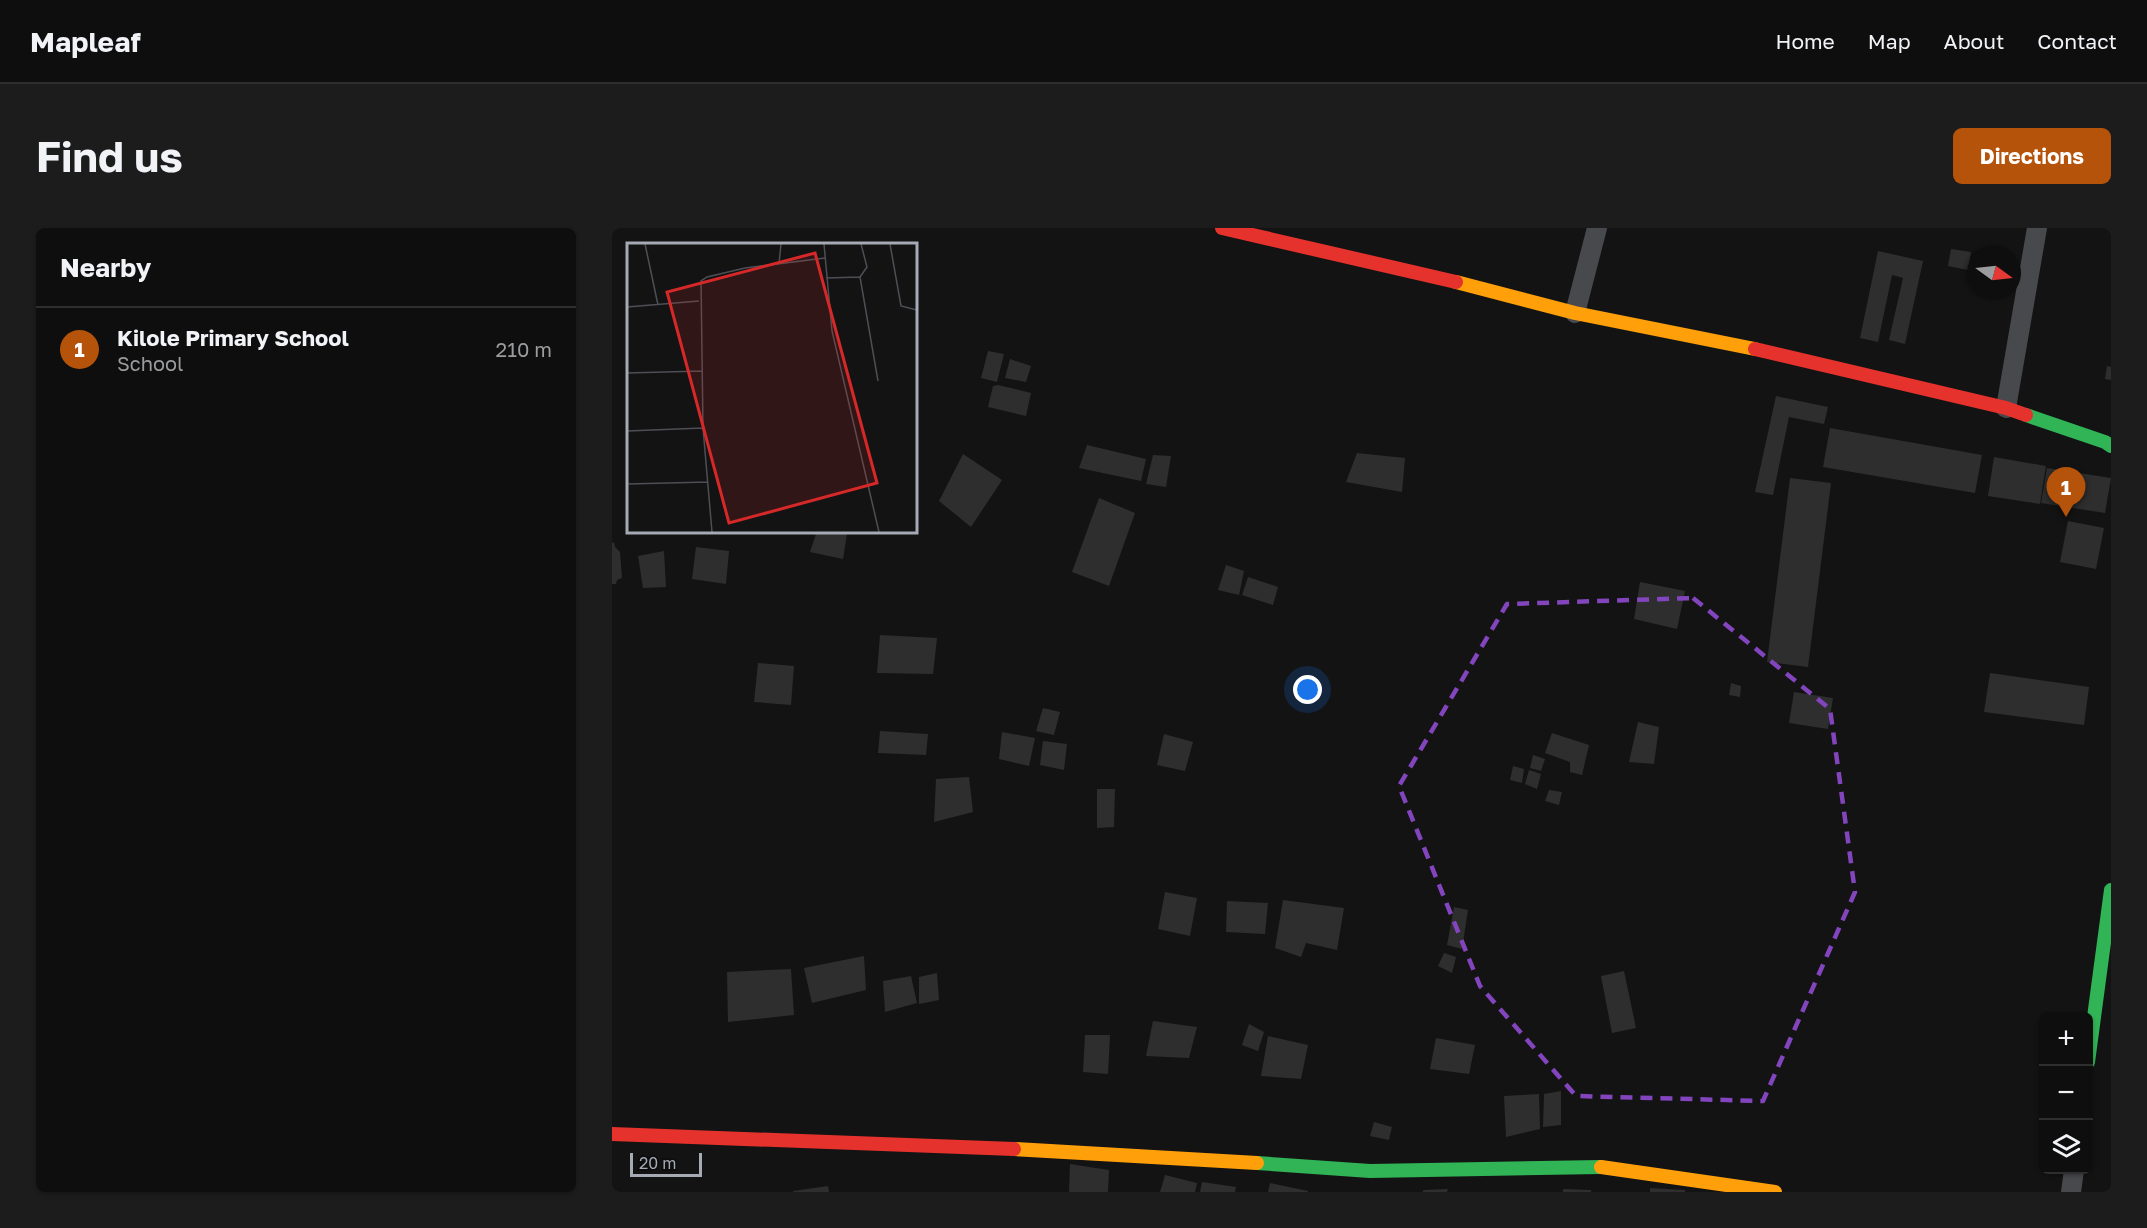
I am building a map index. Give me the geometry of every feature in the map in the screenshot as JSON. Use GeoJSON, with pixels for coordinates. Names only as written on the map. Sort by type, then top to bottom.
{"type":"FeatureCollection","features":[{"type":"Feature","properties":{"kind":"street"},"geometry":{"type":"LineString","coordinates":[[1226,228],[1429,275],[1575,313],[1794,357],[2006,408],[2111,446]]}},
{"type":"Feature","properties":{"kind":"street"},"geometry":{"type":"LineString","coordinates":[[1575,313],[1597,228]]}},
{"type":"Feature","properties":{"kind":"street"},"geometry":{"type":"LineString","coordinates":[[2006,408],[2037,228]]}},
{"type":"Feature","properties":{"kind":"street"},"geometry":{"type":"LineString","coordinates":[[2093,1034],[2107,957],[2111,890]]}},
{"type":"Feature","properties":{"kind":"street"},"geometry":{"type":"LineString","coordinates":[[612,1134],[1077,1151],[1370,1171],[1607,1167],[1774,1192]]}},
{"type":"Feature","properties":{"kind":"street"},"geometry":{"type":"LineString","coordinates":[[2072,1192],[2074,1174]]}},
{"type":"Feature","properties":{"kind":"highlighted area"},"geometry":{"type":"Polygon","coordinates":[[[1693,598],[1830,709],[1855,892],[1763,1101],[1576,1096],[1480,986],[1399,786],[1507,604],[1693,598]]]}},
{"type":"Feature","properties":{"kind":"building"},"geometry":{"type":"Polygon","coordinates":[[[1951,249],[1967,251],[1967,270],[1948,266],[1951,249]]]}},
{"type":"Feature","properties":{"kind":"building"},"geometry":{"type":"Polygon","coordinates":[[[1878,251],[1923,261],[1905,344],[1889,340],[1903,278],[1892,275],[1878,342],[1860,338],[1878,251]]]}},
{"type":"Feature","properties":{"kind":"building"},"geometry":{"type":"Polygon","coordinates":[[[988,351],[1004,354],[997,382],[981,378],[988,351]]]}},
{"type":"Feature","properties":{"kind":"building"},"geometry":{"type":"Polygon","coordinates":[[[1010,359],[1031,366],[1026,382],[1005,378],[1010,359]]]}},
{"type":"Feature","properties":{"kind":"building"},"geometry":{"type":"Polygon","coordinates":[[[2107,366],[2111,367],[2111,380],[2105,379],[2107,366]]]}},
{"type":"Feature","properties":{"kind":"building"},"geometry":{"type":"Polygon","coordinates":[[[998,385],[1031,393],[1026,416],[988,407],[993,386],[998,385]]]}},
{"type":"Feature","properties":{"kind":"building"},"geometry":{"type":"Polygon","coordinates":[[[1776,396],[1828,407],[1824,424],[1789,417],[1773,495],[1755,492],[1776,396]]]}},
{"type":"Feature","properties":{"kind":"building"},"geometry":{"type":"Polygon","coordinates":[[[1830,428],[1982,455],[1975,493],[1823,467],[1830,428]]]}},
{"type":"Feature","properties":{"kind":"building"},"geometry":{"type":"Polygon","coordinates":[[[1087,445],[1146,459],[1141,481],[1079,468],[1087,445]]]}},
{"type":"Feature","properties":{"kind":"building"},"geometry":{"type":"Polygon","coordinates":[[[1357,453],[1405,458],[1402,492],[1346,482],[1357,453]]]}},
{"type":"Feature","properties":{"kind":"building"},"geometry":{"type":"Polygon","coordinates":[[[963,454],[1002,480],[971,527],[939,501],[963,454]]]}},
{"type":"Feature","properties":{"kind":"building"},"geometry":{"type":"Polygon","coordinates":[[[1153,455],[1171,456],[1166,487],[1146,484],[1153,455]]]}},
{"type":"Feature","properties":{"kind":"building"},"geometry":{"type":"Polygon","coordinates":[[[1994,457],[2046,466],[2040,504],[1988,496],[1994,457]]]}},
{"type":"Feature","properties":{"kind":"building"},"geometry":{"type":"Polygon","coordinates":[[[2047,468],[2111,478],[2105,513],[2041,503],[2047,468]]]}},
{"type":"Feature","properties":{"kind":"building"},"geometry":{"type":"Polygon","coordinates":[[[1790,478],[1831,483],[1808,667],[1767,662],[1790,478]]]}},
{"type":"Feature","properties":{"kind":"building"},"geometry":{"type":"Polygon","coordinates":[[[1099,498],[1135,513],[1109,586],[1072,572],[1099,498]]]}},
{"type":"Feature","properties":{"kind":"building"},"geometry":{"type":"Polygon","coordinates":[[[2068,521],[2104,528],[2096,569],[2060,562],[2068,521]]]}},
{"type":"Feature","properties":{"kind":"building"},"geometry":{"type":"Polygon","coordinates":[[[817,532],[847,534],[843,559],[810,552],[817,532]]]}},
{"type":"Feature","properties":{"kind":"building"},"geometry":{"type":"Polygon","coordinates":[[[614,542],[620,552],[622,578],[617,580],[616,584],[612,584],[612,543],[614,542]]]}},
{"type":"Feature","properties":{"kind":"building"},"geometry":{"type":"Polygon","coordinates":[[[696,547],[729,551],[726,584],[692,579],[696,547]]]}},
{"type":"Feature","properties":{"kind":"building"},"geometry":{"type":"Polygon","coordinates":[[[664,551],[666,587],[643,588],[638,556],[664,551]]]}},
{"type":"Feature","properties":{"kind":"building"},"geometry":{"type":"Polygon","coordinates":[[[1226,565],[1244,571],[1239,595],[1218,590],[1226,565]]]}},
{"type":"Feature","properties":{"kind":"building"},"geometry":{"type":"Polygon","coordinates":[[[1248,577],[1278,587],[1273,605],[1242,595],[1248,577]]]}},
{"type":"Feature","properties":{"kind":"building"},"geometry":{"type":"Polygon","coordinates":[[[1640,582],[1685,591],[1677,629],[1634,619],[1640,582]]]}},
{"type":"Feature","properties":{"kind":"building"},"geometry":{"type":"Polygon","coordinates":[[[880,635],[937,638],[933,674],[877,673],[880,635]]]}},
{"type":"Feature","properties":{"kind":"building"},"geometry":{"type":"Polygon","coordinates":[[[758,663],[794,666],[791,705],[754,702],[758,663]]]}},
{"type":"Feature","properties":{"kind":"building"},"geometry":{"type":"Polygon","coordinates":[[[1990,673],[2089,687],[2084,725],[1984,712],[1990,673]]]}},
{"type":"Feature","properties":{"kind":"building"},"geometry":{"type":"Polygon","coordinates":[[[1731,683],[1741,686],[1740,697],[1729,695],[1731,683]]]}},
{"type":"Feature","properties":{"kind":"building"},"geometry":{"type":"Polygon","coordinates":[[[1794,692],[1833,698],[1828,729],[1789,723],[1794,692]]]}},
{"type":"Feature","properties":{"kind":"building"},"geometry":{"type":"Polygon","coordinates":[[[1043,708],[1060,712],[1054,735],[1036,731],[1043,708]]]}},
{"type":"Feature","properties":{"kind":"building"},"geometry":{"type":"Polygon","coordinates":[[[1638,722],[1659,727],[1654,764],[1629,762],[1638,722]]]}},
{"type":"Feature","properties":{"kind":"building"},"geometry":{"type":"Polygon","coordinates":[[[880,731],[928,734],[926,755],[878,753],[880,731]]]}},
{"type":"Feature","properties":{"kind":"building"},"geometry":{"type":"Polygon","coordinates":[[[1002,732],[1035,738],[1029,766],[999,759],[1002,732]]]}},
{"type":"Feature","properties":{"kind":"building"},"geometry":{"type":"Polygon","coordinates":[[[1552,733],[1589,745],[1582,775],[1570,772],[1570,762],[1545,753],[1552,733]]]}},
{"type":"Feature","properties":{"kind":"building"},"geometry":{"type":"Polygon","coordinates":[[[1164,734],[1193,742],[1185,771],[1157,765],[1164,734]]]}},
{"type":"Feature","properties":{"kind":"building"},"geometry":{"type":"Polygon","coordinates":[[[1043,741],[1067,744],[1064,770],[1040,765],[1043,741]]]}},
{"type":"Feature","properties":{"kind":"building"},"geometry":{"type":"Polygon","coordinates":[[[1533,755],[1545,759],[1541,771],[1530,768],[1533,755]]]}},
{"type":"Feature","properties":{"kind":"building"},"geometry":{"type":"Polygon","coordinates":[[[1513,766],[1524,769],[1522,783],[1510,780],[1513,766]]]}},
{"type":"Feature","properties":{"kind":"building"},"geometry":{"type":"Polygon","coordinates":[[[1529,770],[1541,774],[1537,789],[1525,784],[1529,770]]]}},
{"type":"Feature","properties":{"kind":"building"},"geometry":{"type":"Polygon","coordinates":[[[969,777],[973,812],[934,822],[936,779],[969,777]]]}},
{"type":"Feature","properties":{"kind":"building"},"geometry":{"type":"Polygon","coordinates":[[[1097,789],[1115,789],[1114,827],[1097,828],[1097,789]]]}},
{"type":"Feature","properties":{"kind":"building"},"geometry":{"type":"Polygon","coordinates":[[[1549,790],[1562,792],[1559,805],[1545,801],[1549,790]]]}},
{"type":"Feature","properties":{"kind":"building"},"geometry":{"type":"Polygon","coordinates":[[[1165,892],[1197,898],[1190,936],[1158,929],[1165,892]]]}},
{"type":"Feature","properties":{"kind":"building"},"geometry":{"type":"Polygon","coordinates":[[[1283,900],[1344,908],[1337,950],[1306,943],[1301,957],[1275,948],[1283,900]]]}},
{"type":"Feature","properties":{"kind":"building"},"geometry":{"type":"Polygon","coordinates":[[[1227,901],[1268,903],[1265,934],[1226,932],[1227,901]]]}},
{"type":"Feature","properties":{"kind":"building"},"geometry":{"type":"Polygon","coordinates":[[[1454,907],[1468,910],[1462,949],[1447,945],[1454,907]]]}},
{"type":"Feature","properties":{"kind":"building"},"geometry":{"type":"Polygon","coordinates":[[[1444,953],[1456,957],[1452,973],[1438,966],[1444,953]]]}},
{"type":"Feature","properties":{"kind":"building"},"geometry":{"type":"Polygon","coordinates":[[[864,956],[866,990],[812,1003],[804,968],[864,956]]]}},
{"type":"Feature","properties":{"kind":"building"},"geometry":{"type":"Polygon","coordinates":[[[791,969],[794,1015],[728,1022],[727,972],[791,969]]]}},
{"type":"Feature","properties":{"kind":"building"},"geometry":{"type":"Polygon","coordinates":[[[1624,971],[1636,1028],[1612,1033],[1601,976],[1624,971]]]}},
{"type":"Feature","properties":{"kind":"building"},"geometry":{"type":"Polygon","coordinates":[[[937,973],[939,1000],[919,1004],[919,977],[937,973]]]}},
{"type":"Feature","properties":{"kind":"building"},"geometry":{"type":"Polygon","coordinates":[[[911,976],[917,1003],[885,1012],[883,981],[911,976]]]}},
{"type":"Feature","properties":{"kind":"building"},"geometry":{"type":"Polygon","coordinates":[[[1153,1021],[1197,1027],[1189,1058],[1146,1056],[1153,1021]]]}},
{"type":"Feature","properties":{"kind":"building"},"geometry":{"type":"Polygon","coordinates":[[[1249,1024],[1264,1032],[1258,1051],[1242,1045],[1249,1024]]]}},
{"type":"Feature","properties":{"kind":"building"},"geometry":{"type":"Polygon","coordinates":[[[1085,1035],[1110,1035],[1108,1074],[1083,1072],[1085,1035]]]}},
{"type":"Feature","properties":{"kind":"building"},"geometry":{"type":"Polygon","coordinates":[[[1268,1036],[1308,1045],[1301,1079],[1261,1076],[1268,1036]]]}},
{"type":"Feature","properties":{"kind":"building"},"geometry":{"type":"Polygon","coordinates":[[[1436,1038],[1475,1045],[1469,1074],[1430,1069],[1436,1038]]]}},
{"type":"Feature","properties":{"kind":"building"},"geometry":{"type":"Polygon","coordinates":[[[1561,1091],[1561,1125],[1543,1127],[1544,1094],[1561,1091]]]}},
{"type":"Feature","properties":{"kind":"building"},"geometry":{"type":"Polygon","coordinates":[[[1539,1094],[1540,1129],[1506,1137],[1504,1096],[1539,1094]]]}},
{"type":"Feature","properties":{"kind":"building"},"geometry":{"type":"Polygon","coordinates":[[[1374,1122],[1392,1127],[1389,1140],[1370,1136],[1374,1122]]]}},
{"type":"Feature","properties":{"kind":"building"},"geometry":{"type":"Polygon","coordinates":[[[1070,1164],[1109,1170],[1108,1192],[1069,1192],[1070,1164]]]}},
{"type":"Feature","properties":{"kind":"building"},"geometry":{"type":"Polygon","coordinates":[[[1165,1175],[1197,1183],[1195,1192],[1160,1192],[1165,1175]]]}},
{"type":"Feature","properties":{"kind":"building"},"geometry":{"type":"Polygon","coordinates":[[[1202,1182],[1236,1187],[1235,1192],[1200,1192],[1202,1182]]]}},
{"type":"Feature","properties":{"kind":"building"},"geometry":{"type":"Polygon","coordinates":[[[1270,1183],[1308,1191],[1308,1192],[1268,1192],[1270,1183]]]}},
{"type":"Feature","properties":{"kind":"building"},"geometry":{"type":"Polygon","coordinates":[[[828,1186],[829,1192],[793,1192],[793,1191],[828,1186]]]}},
{"type":"Feature","properties":{"kind":"building"},"geometry":{"type":"Polygon","coordinates":[[[1650,1188],[1685,1190],[1685,1192],[1650,1192],[1650,1188]]]}},
{"type":"Feature","properties":{"kind":"building"},"geometry":{"type":"Polygon","coordinates":[[[1448,1189],[1447,1192],[1423,1192],[1423,1190],[1448,1189]]]}},
{"type":"Feature","properties":{"kind":"building"},"geometry":{"type":"Polygon","coordinates":[[[1563,1189],[1591,1190],[1591,1192],[1563,1192],[1563,1189]]]}},
{"type":"Feature","properties":{"kind":"traffic: fast"},"geometry":{"type":"LineString","coordinates":[[2026,415],[2111,446]]}},
{"type":"Feature","properties":{"kind":"traffic: fast"},"geometry":{"type":"LineString","coordinates":[[2093,1025],[2111,890]]}},
{"type":"Feature","properties":{"kind":"traffic: fast"},"geometry":{"type":"LineString","coordinates":[[1257,1163],[1370,1171],[1601,1167]]}},
{"type":"Feature","properties":{"kind":"traffic: slow"},"geometry":{"type":"LineString","coordinates":[[1456,282],[1575,313],[1755,349]]}},
{"type":"Feature","properties":{"kind":"traffic: slow"},"geometry":{"type":"LineString","coordinates":[[1014,1149],[1257,1163]]}},
{"type":"Feature","properties":{"kind":"traffic: slow"},"geometry":{"type":"LineString","coordinates":[[1601,1167],[1775,1192]]}},
{"type":"Feature","properties":{"kind":"traffic: jam"},"geometry":{"type":"LineString","coordinates":[[1222,228],[1456,282]]}},
{"type":"Feature","properties":{"kind":"traffic: jam"},"geometry":{"type":"LineString","coordinates":[[1755,349],[2006,408],[2026,415]]}},
{"type":"Feature","properties":{"kind":"traffic: jam"},"geometry":{"type":"LineString","coordinates":[[612,1134],[1014,1149]]}},
{"type":"Feature","properties":{"kind":"place","name":"Kilole Primary School"},"geometry":{"type":"Point","coordinates":[2066,517]}}]}
